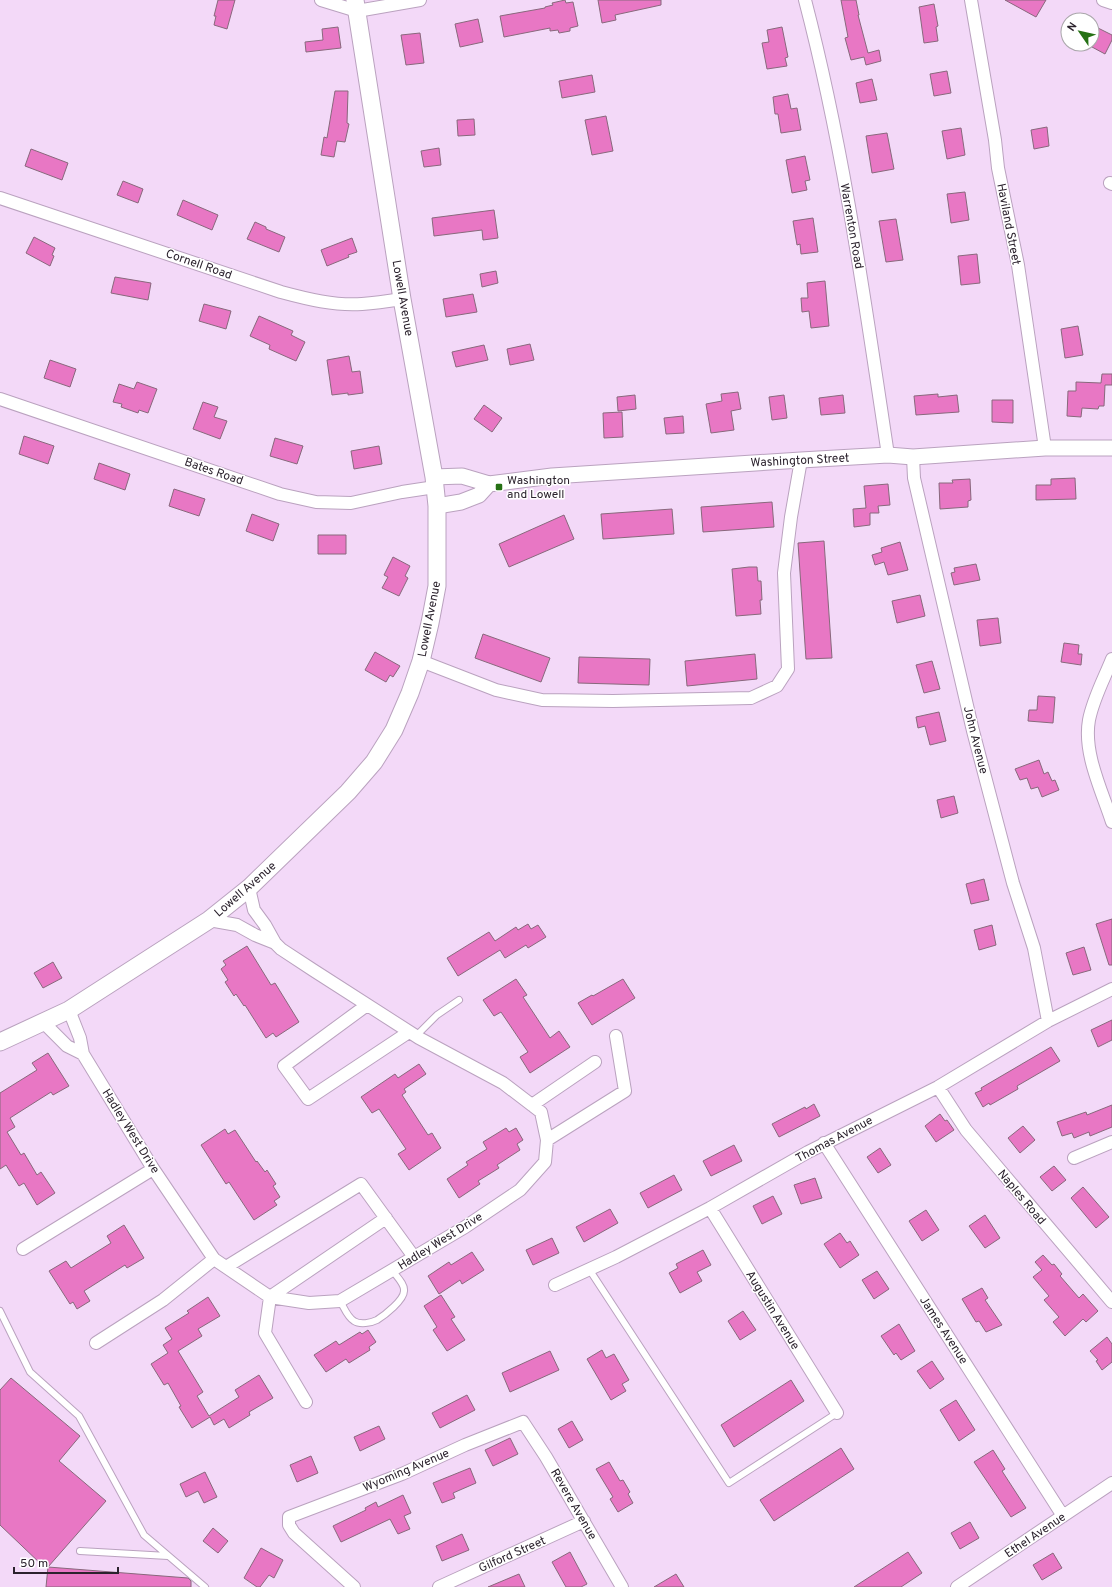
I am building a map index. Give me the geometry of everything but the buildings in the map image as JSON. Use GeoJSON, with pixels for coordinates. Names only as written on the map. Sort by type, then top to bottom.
{"type":"FeatureCollection","features":[{"type":"Feature","properties":{"kind":"main road","name":"Lowell Avenue"},"geometry":{"type":"LineString","coordinates":[[0,1042],[44,1023],[69,1010],[209,920],[249,888],[348,792],[374,762],[394,730],[410,693],[421,661],[437,586],[437,506],[402,299],[356,5]]}},
{"type":"Feature","properties":{"kind":"street"},"geometry":{"type":"LineString","coordinates":[[321,0],[356,5],[420,0]]}},
{"type":"Feature","properties":{"kind":"street","name":"Warrenton Road"},"geometry":{"type":"LineString","coordinates":[[805,0],[817,50],[849,207],[888,455]]}},
{"type":"Feature","properties":{"kind":"street","name":"Haviland Street"},"geometry":{"type":"LineString","coordinates":[[971,0],[995,140],[998,168],[1018,266],[1045,448]]}},
{"type":"Feature","properties":{"kind":"street"},"geometry":{"type":"LineString","coordinates":[[1103,0],[1112,3]]}},
{"type":"Feature","properties":{"kind":"street","name":"Cornell Road"},"geometry":{"type":"LineString","coordinates":[[0,198],[281,292],[340,303],[361,304],[402,299]]}},
{"type":"Feature","properties":{"kind":"street","name":"Bates Road"},"geometry":{"type":"LineString","coordinates":[[0,399],[280,494],[316,502],[351,503],[402,492],[434,482]]}},
{"type":"Feature","properties":{"kind":"street","name":"Washington Street"},"geometry":{"type":"LineString","coordinates":[[434,482],[462,476],[490,484],[560,476],[801,460],[888,455],[913,457],[1045,448],[1112,448]]}},
{"type":"Feature","properties":{"kind":"street","name":"John Avenue"},"geometry":{"type":"LineString","coordinates":[[913,457],[914,478],[971,724],[1013,883],[1034,948],[1048,1021]]}},
{"type":"Feature","properties":{"kind":"street"},"geometry":{"type":"LineString","coordinates":[[421,661],[496,690],[542,700],[613,701],[751,698],[777,686],[788,670],[784,573],[791,517],[801,460]]}},
{"type":"Feature","properties":{"kind":"street"},"geometry":{"type":"LineString","coordinates":[[437,506],[461,502],[479,495],[490,484]]}},
{"type":"Feature","properties":{"kind":"street"},"geometry":{"type":"LineString","coordinates":[[1112,659],[1091,711],[1088,731],[1090,756],[1112,822]]}},
{"type":"Feature","properties":{"kind":"street","name":"Hadley West Drive"},"geometry":{"type":"LineString","coordinates":[[69,1010],[80,1038],[83,1054],[153,1169],[214,1259],[270,1298],[309,1303],[340,1301],[464,1227],[520,1190],[545,1162],[547,1140],[541,1112],[503,1083],[412,1034],[281,949],[275,943],[265,925],[254,910],[249,888]]}},
{"type":"Feature","properties":{"kind":"street","name":"Hadley West Drive"},"geometry":{"type":"LineString","coordinates":[[209,920],[237,925],[255,936],[275,943]]}},
{"type":"Feature","properties":{"kind":"street","name":"Thomas Avenue"},"geometry":{"type":"LineString","coordinates":[[555,1285],[710,1208],[824,1143],[938,1087],[1048,1021],[1112,989]]}},
{"type":"Feature","properties":{"kind":"street"},"geometry":{"type":"LineString","coordinates":[[367,1005],[284,1066],[308,1099],[412,1034]]}},
{"type":"Feature","properties":{"kind":"street"},"geometry":{"type":"LineString","coordinates":[[44,1023],[67,1046],[83,1054]]}},
{"type":"Feature","properties":{"kind":"street"},"geometry":{"type":"LineString","coordinates":[[547,1140],[626,1091],[616,1036]]}},
{"type":"Feature","properties":{"kind":"street"},"geometry":{"type":"LineString","coordinates":[[532,1105],[595,1062]]}},
{"type":"Feature","properties":{"kind":"street","name":"Naples Road"},"geometry":{"type":"LineString","coordinates":[[938,1087],[966,1130],[1112,1302]]}},
{"type":"Feature","properties":{"kind":"street"},"geometry":{"type":"LineString","coordinates":[[1074,1158],[1112,1142]]}},
{"type":"Feature","properties":{"kind":"street","name":"James Avenue"},"geometry":{"type":"LineString","coordinates":[[824,1143],[1063,1516]]}},
{"type":"Feature","properties":{"kind":"street"},"geometry":{"type":"LineString","coordinates":[[23,1249],[89,1210],[153,1169]]}},
{"type":"Feature","properties":{"kind":"street"},"geometry":{"type":"LineString","coordinates":[[226,1268],[361,1184],[414,1257]]}},
{"type":"Feature","properties":{"kind":"street","name":"Augustin Avenue"},"geometry":{"type":"LineString","coordinates":[[710,1208],[837,1413]]}},
{"type":"Feature","properties":{"kind":"street"},"geometry":{"type":"LineString","coordinates":[[306,1402],[265,1333],[270,1298],[386,1218]]}},
{"type":"Feature","properties":{"kind":"street"},"geometry":{"type":"LineString","coordinates":[[96,1342],[163,1300],[214,1259]]}},
{"type":"Feature","properties":{"kind":"street","name":"Wyoming Avenue"},"geometry":{"type":"LineString","coordinates":[[354,1587],[294,1533],[289,1525],[289,1517],[402,1474],[465,1445],[523,1422]]}},
{"type":"Feature","properties":{"kind":"street","name":"Revere Avenue"},"geometry":{"type":"LineString","coordinates":[[523,1422],[546,1457],[622,1587]]}},
{"type":"Feature","properties":{"kind":"street","name":"Ethel Avenue"},"geometry":{"type":"LineString","coordinates":[[957,1587],[1112,1483]]}},
{"type":"Feature","properties":{"kind":"street","name":"Gilford Street"},"geometry":{"type":"LineString","coordinates":[[440,1587],[584,1521]]}},
{"type":"Feature","properties":{"kind":"lane"},"geometry":{"type":"LineString","coordinates":[[412,1034],[459,1000]]}},
{"type":"Feature","properties":{"kind":"lane"},"geometry":{"type":"LineString","coordinates":[[589,1269],[729,1483],[837,1413]]}},
{"type":"Feature","properties":{"kind":"lane"},"geometry":{"type":"LineString","coordinates":[[340,1301],[347,1315],[354,1321],[365,1324],[377,1320],[402,1299],[405,1290],[392,1270]]}},
{"type":"Feature","properties":{"kind":"lane"},"geometry":{"type":"LineString","coordinates":[[0,1312],[30,1372],[79,1416],[144,1535],[205,1587]]}},
{"type":"Feature","properties":{"kind":"lane"},"geometry":{"type":"LineString","coordinates":[[80,1551],[169,1556]]}},
{"type":"Feature","properties":{"kind":"place","name":"Washington and Lowell"},"geometry":{"type":"Point","coordinates":[499,487]}}]}
